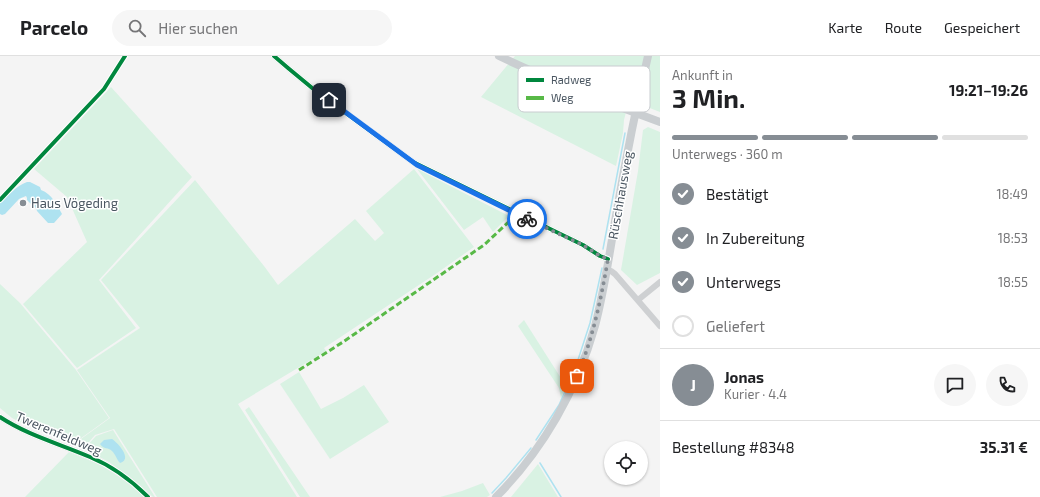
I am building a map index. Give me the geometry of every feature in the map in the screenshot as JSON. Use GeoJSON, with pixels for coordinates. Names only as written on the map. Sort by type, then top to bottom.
{"type":"FeatureCollection","features":[{"type":"Feature","properties":{"kind":"main road"},"geometry":{"type":"LineString","coordinates":[[499,56],[521,66]]}},
{"type":"Feature","properties":{"kind":"main road","name":"Rüschhausweg"},"geometry":{"type":"LineString","coordinates":[[646,66],[648,56]]}},
{"type":"Feature","properties":{"kind":"main road","name":"Rüschhausweg"},"geometry":{"type":"LineString","coordinates":[[496,497],[514,478],[551,428],[566,400],[589,345],[601,297],[635,113]]}},
{"type":"Feature","properties":{"kind":"main road"},"geometry":{"type":"LineString","coordinates":[[635,113],[660,122]]}},
{"type":"Feature","properties":{"kind":"street"},"geometry":{"type":"LineString","coordinates":[[274,56],[318,92],[417,165],[583,245],[600,256],[608,259]]}},
{"type":"Feature","properties":{"kind":"street"},"geometry":{"type":"LineString","coordinates":[[606,269],[615,274],[660,326]]}},
{"type":"Feature","properties":{"kind":"street"},"geometry":{"type":"LineString","coordinates":[[638,300],[660,282]]}},
{"type":"Feature","properties":{"kind":"street","name":"Twerenfeldweg"},"geometry":{"type":"LineString","coordinates":[[0,417],[28,432],[91,457],[106,465],[130,481],[148,497]]}},
{"type":"Feature","properties":{"kind":"green space"},"geometry":{"type":"Polygon","coordinates":[[[515,56],[660,56],[660,112],[650,108],[650,66],[518,66],[518,112],[626,112],[616,166],[481,97],[515,56]]]}},
{"type":"Feature","properties":{"kind":"green space"},"geometry":{"type":"Polygon","coordinates":[[[111,87],[192,177],[99,280],[136,328],[77,368],[23,304],[87,242],[67,197],[34,169],[111,87]]]}},
{"type":"Feature","properties":{"kind":"green space"},"geometry":{"type":"Polygon","coordinates":[[[648,127],[660,132],[660,273],[637,285],[621,270],[638,171],[643,130],[648,127]]]}},
{"type":"Feature","properties":{"kind":"green space"},"geometry":{"type":"Polygon","coordinates":[[[414,169],[474,247],[324,348],[326,351],[238,404],[297,497],[157,497],[114,429],[95,435],[83,449],[74,444],[110,418],[77,370],[140,328],[101,280],[195,180],[278,285],[355,219],[375,241],[384,233],[366,211],[414,169]]]}},
{"type":"Feature","properties":{"kind":"green space"},"geometry":{"type":"Polygon","coordinates":[[[417,169],[509,216],[493,232],[483,217],[464,230],[417,169]]]}},
{"type":"Feature","properties":{"kind":"green space"},"geometry":{"type":"Polygon","coordinates":[[[0,284],[20,303],[76,370],[109,418],[73,444],[20,422],[12,418],[0,408],[0,284]]]}},
{"type":"Feature","properties":{"kind":"green space"},"geometry":{"type":"Polygon","coordinates":[[[524,320],[566,386],[561,398],[559,388],[518,326],[524,320]]]}},
{"type":"Feature","properties":{"kind":"green space"},"geometry":{"type":"Polygon","coordinates":[[[299,372],[321,409],[364,385],[389,422],[330,459],[280,384],[299,372]]]}},
{"type":"Feature","properties":{"kind":"green space"},"geometry":{"type":"Polygon","coordinates":[[[249,407],[310,497],[300,497],[245,410],[249,407]]]}},
{"type":"Feature","properties":{"kind":"green space"},"geometry":{"type":"Polygon","coordinates":[[[113,430],[155,497],[153,497],[109,462],[84,449],[96,436],[113,430]]]}},
{"type":"Feature","properties":{"kind":"green space"},"geometry":{"type":"Polygon","coordinates":[[[69,452],[101,465],[127,482],[146,497],[25,497],[69,452]]]}},
{"type":"Feature","properties":{"kind":"green space"},"geometry":{"type":"Polygon","coordinates":[[[538,464],[558,497],[511,497],[538,464]]]}},
{"type":"Feature","properties":{"kind":"green space"},"geometry":{"type":"Polygon","coordinates":[[[483,483],[490,495],[487,497],[440,497],[462,491],[483,483]]]}},
{"type":"Feature","properties":{"kind":"water"},"geometry":{"type":"Polygon","coordinates":[[[27,182],[40,187],[41,190],[48,194],[56,204],[62,214],[54,223],[48,223],[36,208],[27,200],[26,196],[19,199],[5,214],[0,214],[0,203],[16,189],[27,182]]]}},
{"type":"Feature","properties":{"kind":"water"},"geometry":{"type":"Polygon","coordinates":[[[112,439],[121,447],[125,455],[124,461],[120,463],[112,451],[100,444],[104,440],[112,439]]]}},
{"type":"Feature","properties":{"kind":"waterway"},"geometry":{"type":"LineString","coordinates":[[603,249],[625,133]]}},
{"type":"Feature","properties":{"kind":"waterway"},"geometry":{"type":"LineString","coordinates":[[576,366],[590,323],[602,268]]}},
{"type":"Feature","properties":{"kind":"waterway"},"geometry":{"type":"LineString","coordinates":[[536,440],[559,405],[573,373]]}},
{"type":"Feature","properties":{"kind":"waterway"},"geometry":{"type":"LineString","coordinates":[[492,493],[531,448]]}},
{"type":"Feature","properties":{"kind":"waterway"},"geometry":{"type":"LineString","coordinates":[[540,463],[561,497]]}},
{"type":"Feature","properties":{"kind":"marked path"},"geometry":{"type":"LineString","coordinates":[[299,370],[343,342],[484,245],[517,214]]}},
{"type":"Feature","properties":{"kind":"cycle path"},"geometry":{"type":"LineString","coordinates":[[0,200],[104,89],[125,56]]}},
{"type":"Feature","properties":{"kind":"cycle path"},"geometry":{"type":"LineString","coordinates":[[274,56],[317,92],[413,162],[583,245],[600,256],[608,259]]}},
{"type":"Feature","properties":{"kind":"cycle path"},"geometry":{"type":"LineString","coordinates":[[0,417],[21,429],[90,457],[114,469],[148,497]]}},
{"type":"Feature","properties":{"kind":"way so far"},"geometry":{"type":"LineString","coordinates":[[527,219],[583,245],[600,256],[608,259],[595,325],[577,376]]}},
{"type":"Feature","properties":{"kind":"place","name":"Haus Vögeding"},"geometry":{"type":"Point","coordinates":[23,203]}},
{"type":"Feature","properties":{"kind":"route"},"geometry":{"type":"LineString","coordinates":[[329,100],[417,165],[527,219]]}}]}
